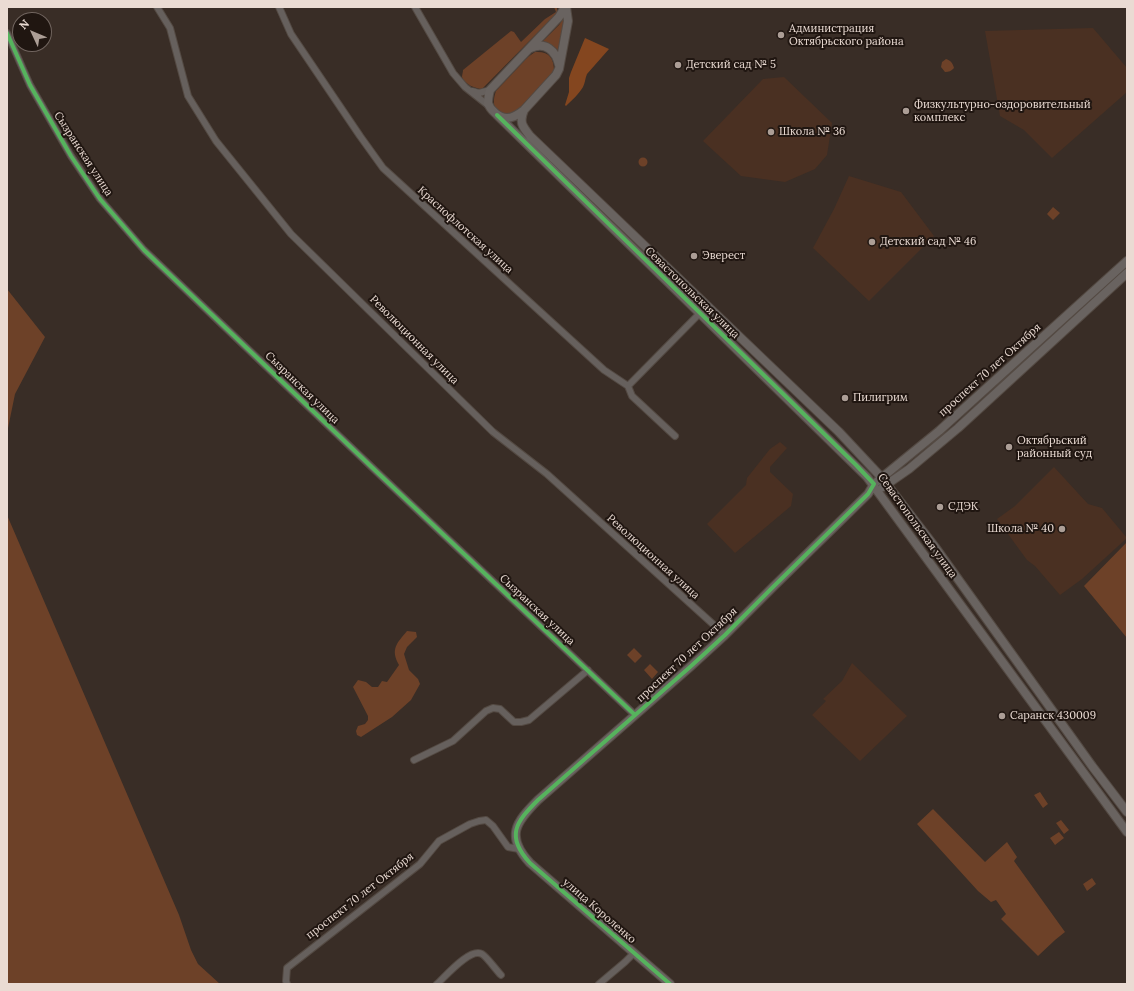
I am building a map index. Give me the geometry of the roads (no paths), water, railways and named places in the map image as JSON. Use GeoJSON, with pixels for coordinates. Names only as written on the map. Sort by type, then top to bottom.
{"type":"FeatureCollection","features":[{"type":"Feature","properties":{"kind":"street","name":"Революционная улица"},"geometry":{"type":"LineString","coordinates":[[157,7],[170,28],[188,96],[216,141],[292,234],[493,432],[547,474],[725,635]]}},
{"type":"Feature","properties":{"kind":"street","name":"Краснофлотская улица"},"geometry":{"type":"LineString","coordinates":[[278,7],[291,34],[383,168],[604,370],[628,386],[632,396],[674,436]]}},
{"type":"Feature","properties":{"kind":"street"},"geometry":{"type":"LineString","coordinates":[[415,7],[453,73],[465,87],[490,107]]}},
{"type":"Feature","properties":{"kind":"street"},"geometry":{"type":"LineString","coordinates":[[490,107],[488,103],[490,90],[559,17],[566,7]]}},
{"type":"Feature","properties":{"kind":"street"},"geometry":{"type":"LineString","coordinates":[[497,115],[507,118],[517,115],[524,110],[552,81],[559,69],[568,22],[566,7]]}},
{"type":"Feature","properties":{"kind":"street","name":"Сызранская улица"},"geometry":{"type":"LineString","coordinates":[[7,33],[30,85],[71,156],[100,199],[144,250],[373,469],[635,715]]}},
{"type":"Feature","properties":{"kind":"street"},"geometry":{"type":"LineString","coordinates":[[527,51],[533,47],[539,46],[544,46],[550,49],[557,58],[559,69]]}},
{"type":"Feature","properties":{"kind":"street"},"geometry":{"type":"LineString","coordinates":[[470,91],[479,93],[490,90]]}},
{"type":"Feature","properties":{"kind":"street","name":"Севастопольская улица"},"geometry":{"type":"LineString","coordinates":[[490,107],[856,465],[876,488],[1127,832]]}},
{"type":"Feature","properties":{"kind":"street","name":"Севастопольская улица"},"geometry":{"type":"LineString","coordinates":[[524,110],[521,116],[521,122],[530,136],[790,387],[839,432],[882,478],[939,553],[1092,766],[1127,812]]}},
{"type":"Feature","properties":{"kind":"street","name":"проспект 70 лет Октября"},"geometry":{"type":"LineString","coordinates":[[876,488],[882,478],[935,435],[1127,261]]}},
{"type":"Feature","properties":{"kind":"street","name":"проспект 70 лет Октября"},"geometry":{"type":"LineString","coordinates":[[287,984],[287,968],[420,864],[439,841],[470,824],[486,820],[493,826],[508,848],[519,849],[516,842],[515,833],[518,822],[526,812],[725,635],[785,574],[868,494],[876,488],[887,485],[934,448],[1127,273]]}},
{"type":"Feature","properties":{"kind":"street"},"geometry":{"type":"LineString","coordinates":[[1095,290],[1101,296]]}},
{"type":"Feature","properties":{"kind":"street"},"geometry":{"type":"LineString","coordinates":[[628,386],[707,306]]}},
{"type":"Feature","properties":{"kind":"street"},"geometry":{"type":"LineString","coordinates":[[1040,339],[1047,346]]}},
{"type":"Feature","properties":{"kind":"street"},"geometry":{"type":"LineString","coordinates":[[784,394],[790,387]]}},
{"type":"Feature","properties":{"kind":"street"},"geometry":{"type":"LineString","coordinates":[[987,387],[995,392]]}},
{"type":"Feature","properties":{"kind":"street"},"geometry":{"type":"LineString","coordinates":[[803,414],[811,406]]}},
{"type":"Feature","properties":{"kind":"street"},"geometry":{"type":"LineString","coordinates":[[414,760],[453,741],[486,711],[493,708],[500,709],[514,722],[529,720],[588,670]]}},
{"type":"Feature","properties":{"kind":"street","name":"улица Короленко"},"geometry":{"type":"LineString","coordinates":[[519,849],[530,863],[670,984]]}},
{"type":"Feature","properties":{"kind":"street"},"geometry":{"type":"LineString","coordinates":[[437,984],[467,957],[476,953],[482,954],[501,975]]}},
{"type":"Feature","properties":{"kind":"street"},"geometry":{"type":"LineString","coordinates":[[600,984],[634,953]]}},
{"type":"Feature","properties":{"kind":"place","name":"Администрация Октябрьского района"},"geometry":{"type":"Point","coordinates":[781,35]}},
{"type":"Feature","properties":{"kind":"place","name":"Детский сад № 5"},"geometry":{"type":"Point","coordinates":[678,65]}},
{"type":"Feature","properties":{"kind":"place","name":"Физкультурно-оздоровительный комплекс"},"geometry":{"type":"Point","coordinates":[906,111]}},
{"type":"Feature","properties":{"kind":"place","name":"Школа № 36"},"geometry":{"type":"Point","coordinates":[771,132]}},
{"type":"Feature","properties":{"kind":"place","name":"Детский сад № 46"},"geometry":{"type":"Point","coordinates":[872,242]}},
{"type":"Feature","properties":{"kind":"place","name":"Эверест"},"geometry":{"type":"Point","coordinates":[694,256]}},
{"type":"Feature","properties":{"kind":"place","name":"Пилигрим"},"geometry":{"type":"Point","coordinates":[845,398]}},
{"type":"Feature","properties":{"kind":"place","name":"Октябрьский районный суд"},"geometry":{"type":"Point","coordinates":[1009,447]}},
{"type":"Feature","properties":{"kind":"place","name":"СДЭК"},"geometry":{"type":"Point","coordinates":[940,507]}},
{"type":"Feature","properties":{"kind":"place","name":"Школа № 40"},"geometry":{"type":"Point","coordinates":[1062,529]}},
{"type":"Feature","properties":{"kind":"place","name":"Саранск 430009"},"geometry":{"type":"Point","coordinates":[1002,716]}}]}
